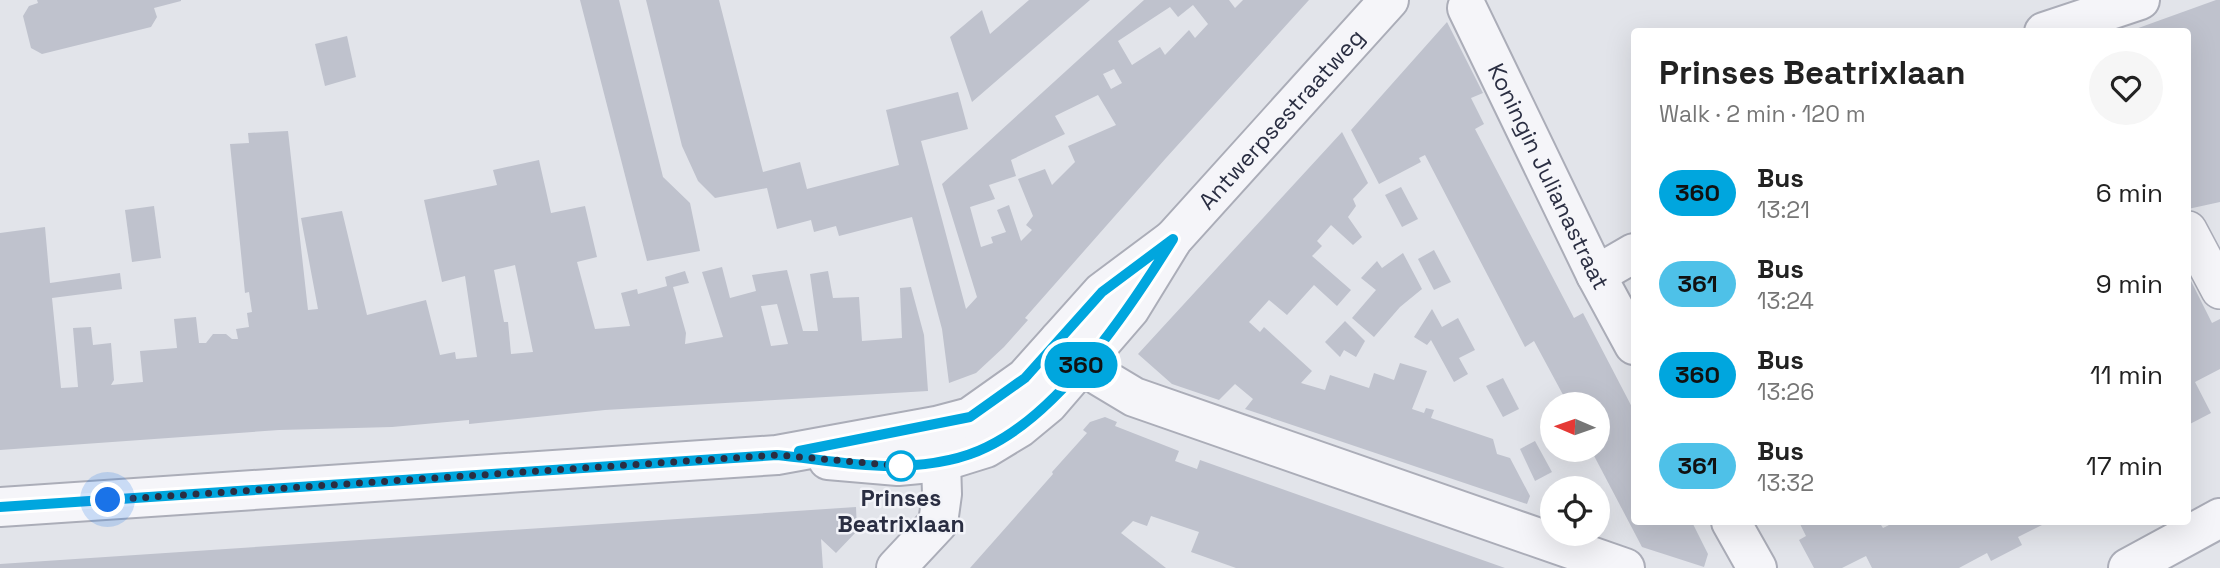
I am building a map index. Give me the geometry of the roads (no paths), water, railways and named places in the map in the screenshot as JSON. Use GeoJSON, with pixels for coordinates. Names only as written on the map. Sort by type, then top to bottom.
{"type":"FeatureCollection","features":[{"type":"Feature","properties":{"kind":"street","name":"Antwerpsestraatweg"},"geometry":{"type":"LineString","coordinates":[[0,507],[777,455],[970,417],[1130,309],[1173,239],[1389,0]]}},
{"type":"Feature","properties":{"kind":"street"},"geometry":{"type":"LineString","coordinates":[[2066,28],[2140,0]]}},
{"type":"Feature","properties":{"kind":"street","name":"Koningin Julianastraat"},"geometry":{"type":"LineString","coordinates":[[1467,8],[1596,275],[1631,339]]}},
{"type":"Feature","properties":{"kind":"street"},"geometry":{"type":"LineString","coordinates":[[2191,236],[2220,290]]}},
{"type":"Feature","properties":{"kind":"street"},"geometry":{"type":"LineString","coordinates":[[1596,275],[1631,255]]}},
{"type":"Feature","properties":{"kind":"street","name":"Antwerpsestraatweg"},"geometry":{"type":"LineString","coordinates":[[777,455],[898,466],[941,462],[986,448],[1019,428],[1048,404],[1071,351]]}},
{"type":"Feature","properties":{"kind":"street"},"geometry":{"type":"LineString","coordinates":[[1071,351],[1099,376],[1134,397],[1625,568]]}},
{"type":"Feature","properties":{"kind":"street"},"geometry":{"type":"LineString","coordinates":[[896,568],[938,523],[942,494],[941,462]]}},
{"type":"Feature","properties":{"kind":"street"},"geometry":{"type":"LineString","coordinates":[[2128,568],[2220,518]]}},
{"type":"Feature","properties":{"kind":"street"},"geometry":{"type":"LineString","coordinates":[[1733,525],[1757,568]]}},
{"type":"Feature","properties":{"kind":"place","name":"Prinses Beatrixlaan"},"geometry":{"type":"Point","coordinates":[901,466]}}]}
